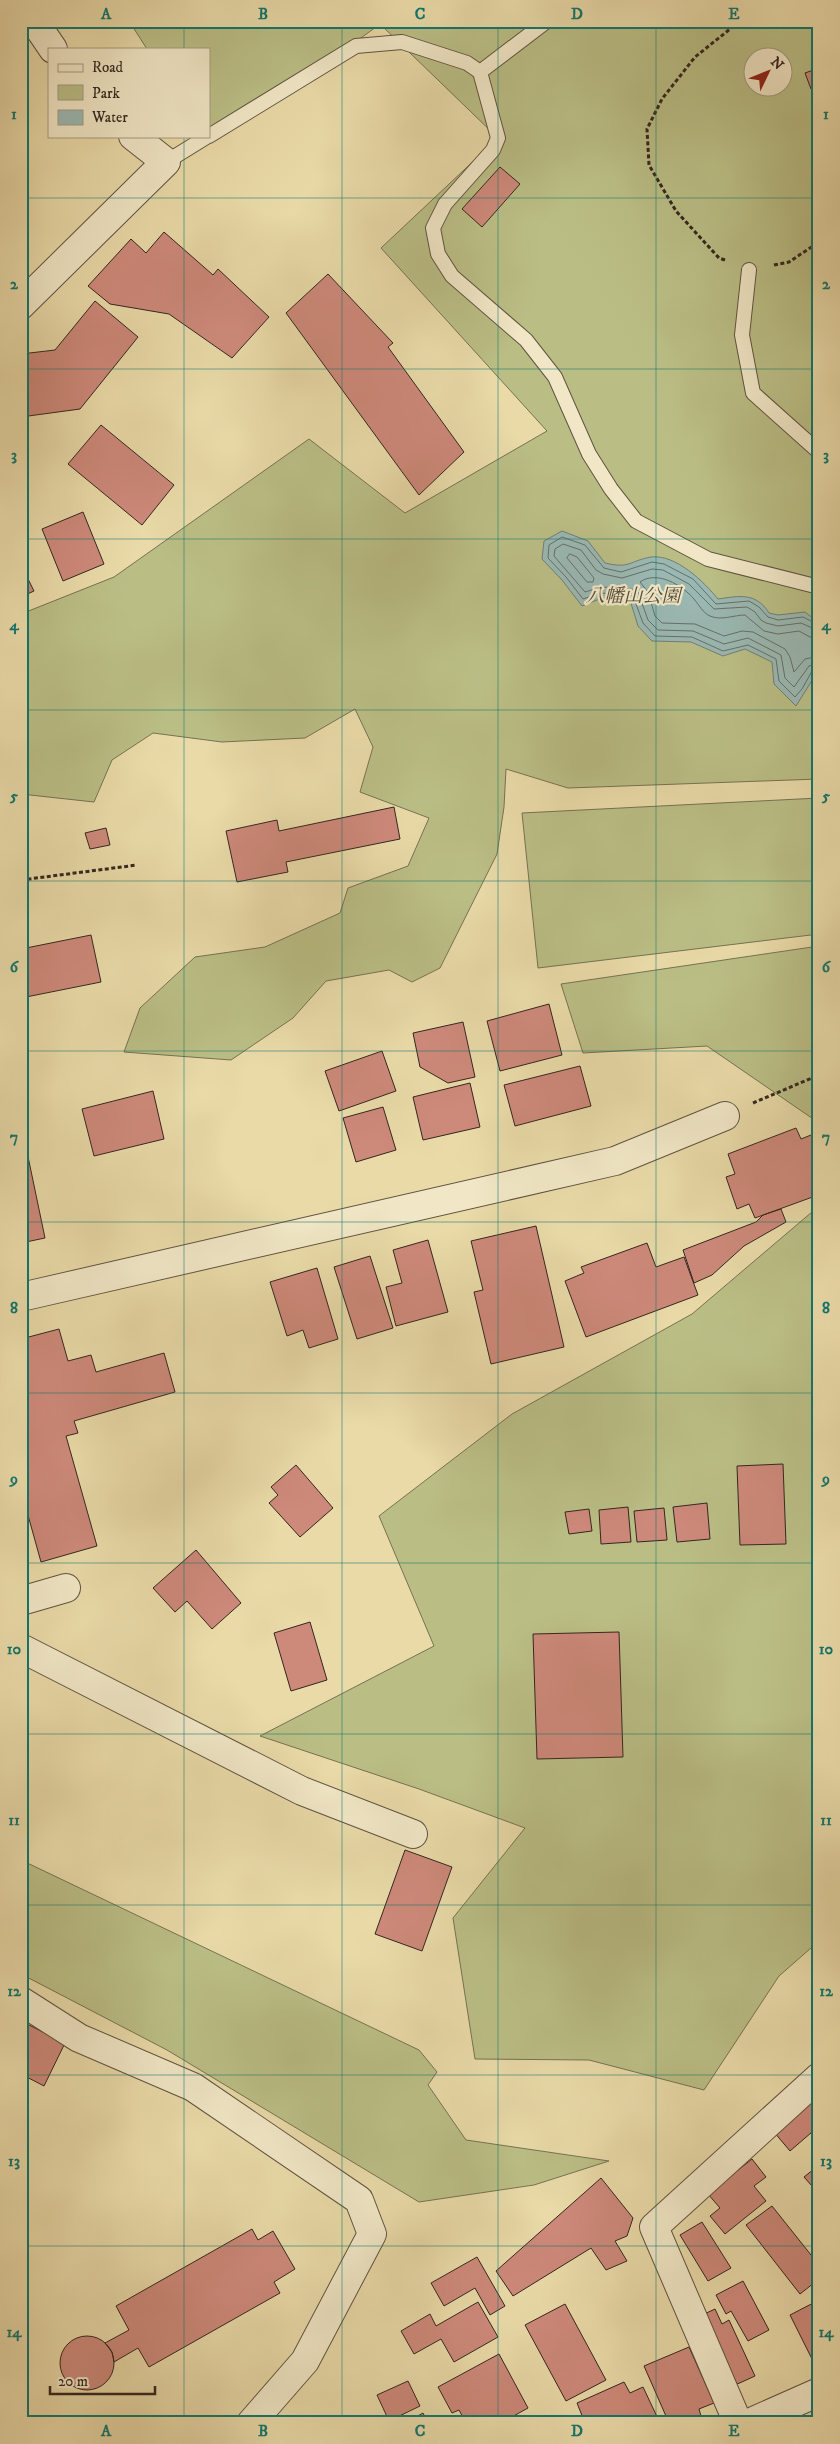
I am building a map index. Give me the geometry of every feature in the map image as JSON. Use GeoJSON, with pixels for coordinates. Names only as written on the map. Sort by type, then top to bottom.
{"type":"FeatureCollection","features":[{"type":"Feature","properties":{"kind":"street"},"geometry":{"type":"LineString","coordinates":[[34,21],[52,48]]}},
{"type":"Feature","properties":{"kind":"street"},"geometry":{"type":"LineString","coordinates":[[23,302],[166,162],[136,138]]}},
{"type":"Feature","properties":{"kind":"street"},"geometry":{"type":"LineString","coordinates":[[21,1297],[615,1162],[725,1116]]}},
{"type":"Feature","properties":{"kind":"street"},"geometry":{"type":"LineString","coordinates":[[21,1601],[66,1588]]}},
{"type":"Feature","properties":{"kind":"street"},"geometry":{"type":"LineString","coordinates":[[21,1648],[302,1791],[413,1834]]}},
{"type":"Feature","properties":{"kind":"street"},"geometry":{"type":"LineString","coordinates":[[21,2001],[79,2038],[192,2087],[360,2200],[372,2234],[305,2361],[251,2423]]}},
{"type":"Feature","properties":{"kind":"street"},"geometry":{"type":"LineString","coordinates":[[738,2423],[654,2227],[819,2077]]}},
{"type":"Feature","properties":{"kind":"street"},"geometry":{"type":"LineString","coordinates":[[750,2423],[819,2392]]}},
{"type":"Feature","properties":{"kind":"lane"},"geometry":{"type":"LineString","coordinates":[[480,72],[547,21]]}},
{"type":"Feature","properties":{"kind":"lane"},"geometry":{"type":"LineString","coordinates":[[210,135],[356,46],[402,42],[467,63],[480,72],[498,138],[493,150],[444,204],[432,228],[438,254],[452,276],[526,340],[555,377],[589,454],[611,489],[636,522],[708,559],[819,587]]}},
{"type":"Feature","properties":{"kind":"lane"},"geometry":{"type":"LineString","coordinates":[[166,162],[205,138]]}},
{"type":"Feature","properties":{"kind":"lane"},"geometry":{"type":"LineString","coordinates":[[750,270],[742,335],[753,393],[819,452]]}},
{"type":"Feature","properties":{"kind":"path"},"geometry":{"type":"LineString","coordinates":[[740,21],[695,57],[662,99],[647,129],[649,165],[676,211],[719,258],[750,270],[789,262],[819,242]]}},
{"type":"Feature","properties":{"kind":"path"},"geometry":{"type":"LineString","coordinates":[[21,880],[136,865]]}},
{"type":"Feature","properties":{"kind":"path"},"geometry":{"type":"LineString","coordinates":[[725,1116],[819,1075]]}},
{"type":"Feature","properties":{"kind":"green space","name":"八幡山公園"},"geometry":{"type":"Polygon","coordinates":[[[129,21],[819,21],[819,779],[568,788],[506,769],[504,807],[497,854],[440,968],[412,982],[389,970],[326,981],[293,1018],[231,1060],[124,1052],[140,1008],[195,957],[265,947],[340,913],[348,888],[408,866],[429,818],[360,792],[373,747],[355,709],[305,738],[222,742],[153,733],[112,760],[94,802],[21,794],[21,614],[114,577],[309,439],[405,513],[547,431],[381,248],[498,138],[380,24],[350,46],[210,130],[210,48],[146,48],[129,21]]]}},
{"type":"Feature","properties":{"kind":"green space"},"geometry":{"type":"Polygon","coordinates":[[[819,798],[819,934],[538,968],[522,813],[819,798]]]}},
{"type":"Feature","properties":{"kind":"green space"},"geometry":{"type":"Polygon","coordinates":[[[819,946],[819,1123],[707,1046],[583,1053],[561,984],[819,946]]]}},
{"type":"Feature","properties":{"kind":"green space"},"geometry":{"type":"Polygon","coordinates":[[[819,1206],[819,1941],[779,1976],[704,2090],[589,2060],[475,2059],[453,1918],[525,1828],[419,1789],[260,1736],[434,1646],[379,1516],[512,1414],[692,1314],[819,1206]]]}},
{"type":"Feature","properties":{"kind":"green space"},"geometry":{"type":"Polygon","coordinates":[[[21,1860],[419,2050],[437,2072],[428,2085],[466,2140],[609,2161],[534,2185],[419,2202],[167,2050],[21,1974],[21,1860]]]}},
{"type":"Feature","properties":{"kind":"water"},"geometry":{"type":"Polygon","coordinates":[[[562,531],[588,541],[605,563],[625,565],[651,557],[660,557],[689,570],[718,599],[746,597],[764,606],[769,613],[778,615],[805,612],[819,623],[819,675],[816,674],[796,706],[774,684],[772,662],[745,649],[723,656],[691,642],[652,641],[638,626],[630,600],[602,598],[582,606],[562,580],[542,559],[544,541],[562,531]]]}},
{"type":"Feature","properties":{"kind":"building"},"geometry":{"type":"Polygon","coordinates":[[[819,68],[819,86],[811,89],[805,73],[819,68]]]}},
{"type":"Feature","properties":{"kind":"building"},"geometry":{"type":"Polygon","coordinates":[[[500,167],[520,184],[482,227],[462,209],[500,167]]]}},
{"type":"Feature","properties":{"kind":"building"},"geometry":{"type":"Polygon","coordinates":[[[164,232],[213,275],[218,269],[269,317],[232,358],[169,314],[110,304],[88,286],[131,239],[146,253],[164,232]]]}},
{"type":"Feature","properties":{"kind":"building"},"geometry":{"type":"Polygon","coordinates":[[[328,274],[393,343],[388,347],[464,452],[419,495],[286,313],[328,274]]]}},
{"type":"Feature","properties":{"kind":"building"},"geometry":{"type":"Polygon","coordinates":[[[95,301],[138,337],[80,409],[21,417],[21,354],[55,350],[95,301]]]}},
{"type":"Feature","properties":{"kind":"building"},"geometry":{"type":"Polygon","coordinates":[[[101,425],[174,485],[142,525],[68,464],[101,425]]]}},
{"type":"Feature","properties":{"kind":"building"},"geometry":{"type":"Polygon","coordinates":[[[83,512],[104,564],[63,581],[42,529],[83,512]]]}},
{"type":"Feature","properties":{"kind":"building"},"geometry":{"type":"Polygon","coordinates":[[[21,565],[34,591],[21,597],[21,565]]]}},
{"type":"Feature","properties":{"kind":"building"},"geometry":{"type":"Polygon","coordinates":[[[394,807],[400,839],[286,862],[288,872],[237,882],[226,831],[277,820],[279,831],[394,807]]]}},
{"type":"Feature","properties":{"kind":"building"},"geometry":{"type":"Polygon","coordinates":[[[106,828],[110,845],[90,849],[85,833],[106,828]]]}},
{"type":"Feature","properties":{"kind":"building"},"geometry":{"type":"Polygon","coordinates":[[[91,935],[101,982],[21,998],[21,949],[91,935]]]}},
{"type":"Feature","properties":{"kind":"building"},"geometry":{"type":"Polygon","coordinates":[[[549,1004],[562,1055],[500,1071],[487,1021],[549,1004]]]}},
{"type":"Feature","properties":{"kind":"building"},"geometry":{"type":"Polygon","coordinates":[[[463,1022],[475,1077],[448,1083],[420,1067],[413,1033],[463,1022]]]}},
{"type":"Feature","properties":{"kind":"building"},"geometry":{"type":"Polygon","coordinates":[[[382,1051],[396,1091],[339,1111],[325,1071],[382,1051]]]}},
{"type":"Feature","properties":{"kind":"building"},"geometry":{"type":"Polygon","coordinates":[[[580,1066],[591,1106],[515,1126],[504,1085],[580,1066]]]}},
{"type":"Feature","properties":{"kind":"building"},"geometry":{"type":"Polygon","coordinates":[[[470,1083],[480,1127],[423,1140],[413,1097],[470,1083]]]}},
{"type":"Feature","properties":{"kind":"building"},"geometry":{"type":"Polygon","coordinates":[[[153,1091],[164,1139],[94,1156],[82,1109],[153,1091]]]}},
{"type":"Feature","properties":{"kind":"building"},"geometry":{"type":"Polygon","coordinates":[[[383,1107],[396,1150],[356,1162],[343,1118],[383,1107]]]}},
{"type":"Feature","properties":{"kind":"building"},"geometry":{"type":"Polygon","coordinates":[[[21,1123],[45,1238],[21,1243],[21,1123]]]}},
{"type":"Feature","properties":{"kind":"building"},"geometry":{"type":"Polygon","coordinates":[[[796,1128],[801,1139],[816,1133],[819,1140],[819,1183],[814,1185],[818,1195],[755,1218],[749,1204],[737,1209],[726,1177],[735,1174],[728,1154],[796,1128]]]}},
{"type":"Feature","properties":{"kind":"building"},"geometry":{"type":"Polygon","coordinates":[[[781,1209],[786,1222],[744,1246],[712,1275],[694,1283],[683,1250],[756,1222],[763,1215],[781,1209]]]}},
{"type":"Feature","properties":{"kind":"building"},"geometry":{"type":"Polygon","coordinates":[[[536,1226],[564,1347],[491,1364],[474,1292],[483,1290],[471,1241],[536,1226]]]}},
{"type":"Feature","properties":{"kind":"building"},"geometry":{"type":"Polygon","coordinates":[[[428,1240],[448,1312],[396,1326],[386,1287],[402,1283],[393,1250],[428,1240]]]}},
{"type":"Feature","properties":{"kind":"building"},"geometry":{"type":"Polygon","coordinates":[[[647,1243],[656,1267],[684,1257],[698,1295],[586,1337],[565,1281],[584,1273],[581,1267],[647,1243]]]}},
{"type":"Feature","properties":{"kind":"building"},"geometry":{"type":"Polygon","coordinates":[[[370,1256],[393,1328],[357,1339],[334,1267],[370,1256]]]}},
{"type":"Feature","properties":{"kind":"building"},"geometry":{"type":"Polygon","coordinates":[[[317,1268],[338,1339],[309,1348],[303,1330],[287,1336],[270,1282],[317,1268]]]}},
{"type":"Feature","properties":{"kind":"building"},"geometry":{"type":"Polygon","coordinates":[[[59,1329],[68,1361],[91,1355],[96,1372],[164,1353],[175,1392],[74,1421],[78,1433],[66,1436],[97,1546],[41,1562],[21,1490],[21,1449],[26,1447],[21,1429],[21,1339],[59,1329]]]}},
{"type":"Feature","properties":{"kind":"building"},"geometry":{"type":"Polygon","coordinates":[[[783,1464],[786,1544],[740,1545],[737,1466],[783,1464]]]}},
{"type":"Feature","properties":{"kind":"building"},"geometry":{"type":"Polygon","coordinates":[[[296,1465],[333,1508],[300,1537],[269,1503],[278,1495],[271,1487],[296,1465]]]}},
{"type":"Feature","properties":{"kind":"building"},"geometry":{"type":"Polygon","coordinates":[[[707,1503],[710,1539],[677,1542],[673,1507],[707,1503]]]}},
{"type":"Feature","properties":{"kind":"building"},"geometry":{"type":"Polygon","coordinates":[[[628,1507],[631,1542],[601,1544],[599,1510],[628,1507]]]}},
{"type":"Feature","properties":{"kind":"building"},"geometry":{"type":"Polygon","coordinates":[[[664,1508],[667,1540],[637,1542],[634,1511],[664,1508]]]}},
{"type":"Feature","properties":{"kind":"building"},"geometry":{"type":"Polygon","coordinates":[[[589,1509],[592,1531],[569,1534],[565,1512],[589,1509]]]}},
{"type":"Feature","properties":{"kind":"building"},"geometry":{"type":"Polygon","coordinates":[[[196,1550],[241,1603],[212,1629],[187,1601],[175,1612],[153,1588],[196,1550]]]}},
{"type":"Feature","properties":{"kind":"building"},"geometry":{"type":"Polygon","coordinates":[[[310,1622],[327,1680],[291,1691],[274,1633],[310,1622]]]}},
{"type":"Feature","properties":{"kind":"building"},"geometry":{"type":"Polygon","coordinates":[[[619,1632],[623,1757],[537,1759],[533,1634],[619,1632]]]}},
{"type":"Feature","properties":{"kind":"building"},"geometry":{"type":"Polygon","coordinates":[[[405,1850],[452,1867],[422,1951],[375,1934],[405,1850]]]}},
{"type":"Feature","properties":{"kind":"building"},"geometry":{"type":"Polygon","coordinates":[[[21,2021],[65,2043],[44,2086],[21,2074],[21,2021]]]}},
{"type":"Feature","properties":{"kind":"building"},"geometry":{"type":"Polygon","coordinates":[[[819,2095],[819,2126],[790,2151],[774,2132],[819,2095]]]}},
{"type":"Feature","properties":{"kind":"building"},"geometry":{"type":"Polygon","coordinates":[[[752,2159],[766,2177],[754,2186],[766,2201],[725,2234],[710,2216],[720,2208],[708,2194],[752,2159]]]}},
{"type":"Feature","properties":{"kind":"building"},"geometry":{"type":"Polygon","coordinates":[[[819,2165],[819,2194],[804,2177],[819,2165]]]}},
{"type":"Feature","properties":{"kind":"building"},"geometry":{"type":"Polygon","coordinates":[[[601,2178],[633,2218],[627,2236],[615,2241],[627,2261],[606,2270],[591,2248],[513,2296],[496,2271],[601,2178]]]}},
{"type":"Feature","properties":{"kind":"building"},"geometry":{"type":"Polygon","coordinates":[[[772,2206],[819,2265],[819,2279],[800,2294],[746,2225],[772,2206]]]}},
{"type":"Feature","properties":{"kind":"building"},"geometry":{"type":"Polygon","coordinates":[[[702,2222],[731,2268],[708,2281],[680,2235],[702,2222]]]}},
{"type":"Feature","properties":{"kind":"building"},"geometry":{"type":"Polygon","coordinates":[[[252,2229],[258,2240],[273,2231],[295,2269],[274,2282],[280,2293],[149,2367],[138,2348],[114,2362],[112,2352],[105,2343],[129,2330],[116,2306],[252,2229]]]}},
{"type":"Feature","properties":{"kind":"building"},"geometry":{"type":"Polygon","coordinates":[[[477,2257],[505,2306],[490,2315],[475,2288],[444,2306],[431,2283],[477,2257]]]}},
{"type":"Feature","properties":{"kind":"building"},"geometry":{"type":"Polygon","coordinates":[[[743,2281],[769,2330],[748,2341],[731,2311],[726,2314],[716,2295],[743,2281]]]}},
{"type":"Feature","properties":{"kind":"building"},"geometry":{"type":"Polygon","coordinates":[[[819,2300],[819,2358],[813,2361],[790,2315],[819,2300]]]}},
{"type":"Feature","properties":{"kind":"building"},"geometry":{"type":"Polygon","coordinates":[[[478,2302],[498,2337],[454,2362],[441,2339],[414,2354],[401,2331],[430,2314],[436,2326],[478,2302]]]}},
{"type":"Feature","properties":{"kind":"building"},"geometry":{"type":"Polygon","coordinates":[[[565,2304],[606,2380],[566,2401],[525,2325],[565,2304]]]}},
{"type":"Feature","properties":{"kind":"building"},"geometry":{"type":"Polygon","coordinates":[[[715,2309],[722,2324],[729,2320],[755,2376],[733,2386],[700,2316],[715,2309]]]}},
{"type":"Feature","properties":{"kind":"building"},"geometry":{"type":"Polygon","coordinates":[[[87,2336],[97,2338],[106,2344],[112,2353],[114,2363],[112,2373],[106,2382],[97,2388],[87,2390],[77,2388],[68,2382],[62,2373],[60,2363],[62,2353],[68,2344],[77,2338],[87,2336]]]}},
{"type":"Feature","properties":{"kind":"building"},"geometry":{"type":"Polygon","coordinates":[[[689,2347],[714,2403],[699,2409],[701,2416],[686,2423],[669,2423],[644,2366],[689,2347]]]}},
{"type":"Feature","properties":{"kind":"building"},"geometry":{"type":"Polygon","coordinates":[[[499,2354],[528,2408],[501,2423],[466,2423],[459,2410],[452,2413],[438,2387],[499,2354]]]}},
{"type":"Feature","properties":{"kind":"building"},"geometry":{"type":"Polygon","coordinates":[[[408,2381],[420,2406],[389,2421],[377,2395],[408,2381]]]}},
{"type":"Feature","properties":{"kind":"building"},"geometry":{"type":"Polygon","coordinates":[[[624,2382],[630,2393],[643,2387],[660,2423],[585,2423],[577,2403],[624,2382]]]}},
{"type":"Feature","properties":{"kind":"building"},"geometry":{"type":"Polygon","coordinates":[[[423,2413],[428,2423],[405,2423],[423,2413]]]}}]}
